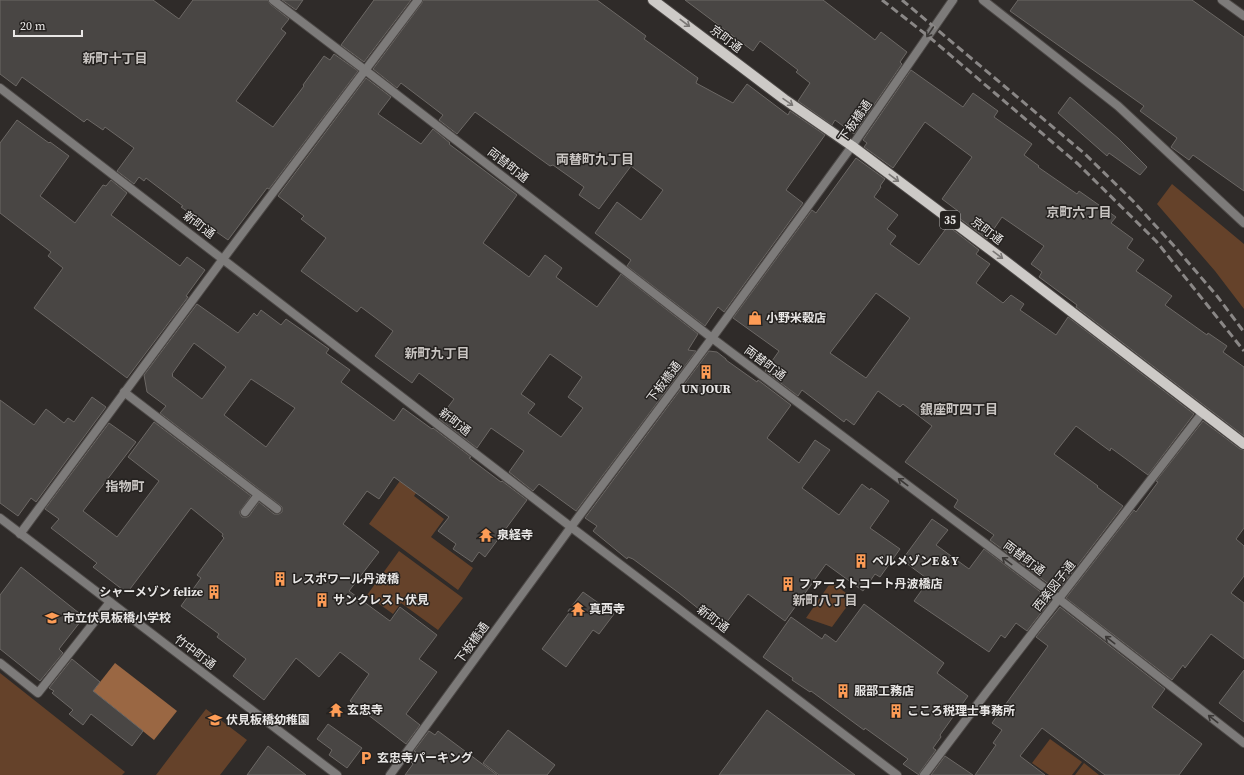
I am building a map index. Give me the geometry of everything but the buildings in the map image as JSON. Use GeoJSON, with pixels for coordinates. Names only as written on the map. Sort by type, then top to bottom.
{"type":"FeatureCollection","features":[{"type":"Feature","properties":{"kind":"main road","name":"京町通"},"geometry":{"type":"LineString","coordinates":[[653,0],[784,99],[852,146],[1244,444]]}},
{"type":"Feature","properties":{"kind":"street","name":"両替町通"},"geometry":{"type":"LineString","coordinates":[[273,0],[712,338],[1059,599],[1244,743]]}},
{"type":"Feature","properties":{"kind":"street"},"geometry":{"type":"LineString","coordinates":[[20,534],[223,259],[418,0]]}},
{"type":"Feature","properties":{"kind":"street","name":"下板橋通"},"geometry":{"type":"LineString","coordinates":[[390,775],[852,146],[953,0]]}},
{"type":"Feature","properties":{"kind":"street"},"geometry":{"type":"LineString","coordinates":[[983,0],[1118,106],[1244,223]]}},
{"type":"Feature","properties":{"kind":"street"},"geometry":{"type":"LineString","coordinates":[[1222,0],[1244,16]]}},
{"type":"Feature","properties":{"kind":"street","name":"新町通"},"geometry":{"type":"LineString","coordinates":[[0,88],[571,527],[897,775]]}},
{"type":"Feature","properties":{"kind":"street"},"geometry":{"type":"LineString","coordinates":[[124,392],[276,509]]}},
{"type":"Feature","properties":{"kind":"street","name":"西楽図子通"},"geometry":{"type":"LineString","coordinates":[[924,775],[990,686],[1203,412]]}},
{"type":"Feature","properties":{"kind":"street"},"geometry":{"type":"LineString","coordinates":[[245,512],[258,495]]}},
{"type":"Feature","properties":{"kind":"street","name":"竹中町通"},"geometry":{"type":"LineString","coordinates":[[0,518],[337,775]]}},
{"type":"Feature","properties":{"kind":"street"},"geometry":{"type":"LineString","coordinates":[[0,663],[38,693],[110,602]]}},
{"type":"Feature","properties":{"kind":"shaded area"},"geometry":{"type":"Polygon","coordinates":[[[1172,184],[1244,244],[1244,309],[1215,271],[1157,204],[1172,184]]]}},
{"type":"Feature","properties":{"kind":"shaded area"},"geometry":{"type":"Polygon","coordinates":[[[402,478],[418,490],[414,496],[444,519],[431,537],[473,568],[458,590],[369,524],[402,478]]]}},
{"type":"Feature","properties":{"kind":"shaded area"},"geometry":{"type":"Polygon","coordinates":[[[399,551],[463,598],[438,630],[401,603],[393,614],[367,595],[399,551]]]}},
{"type":"Feature","properties":{"kind":"shaded area"},"geometry":{"type":"Polygon","coordinates":[[[831,582],[853,598],[832,627],[806,618],[831,582]]]}},
{"type":"Feature","properties":{"kind":"shaded area"},"geometry":{"type":"Polygon","coordinates":[[[115,663],[177,711],[154,740],[93,691],[115,663]]]}},
{"type":"Feature","properties":{"kind":"shaded area"},"geometry":{"type":"Polygon","coordinates":[[[0,673],[125,772],[122,775],[0,775],[0,673]]]}},
{"type":"Feature","properties":{"kind":"shaded area","name":"伏見板橋幼稚園"},"geometry":{"type":"Polygon","coordinates":[[[206,709],[247,740],[220,775],[156,775],[206,709]]]}},
{"type":"Feature","properties":{"kind":"shaded area"},"geometry":{"type":"Polygon","coordinates":[[[1050,739],[1082,762],[1072,775],[1049,775],[1032,763],[1050,739]]]}},
{"type":"Feature","properties":{"kind":"shaded area"},"geometry":{"type":"Polygon","coordinates":[[[1084,763],[1099,775],[1075,775],[1084,763]]]}},
{"type":"Feature","properties":{"kind":"railway"},"geometry":{"type":"LineString","coordinates":[[882,0],[928,36],[1078,164],[1156,241],[1244,351]]}},
{"type":"Feature","properties":{"kind":"railway"},"geometry":{"type":"LineString","coordinates":[[902,0],[1085,154],[1133,201],[1175,247],[1217,296],[1244,332]]}},
{"type":"Feature","properties":{"kind":"place","name":"小野米穀店"},"geometry":{"type":"Point","coordinates":[755,318]}},
{"type":"Feature","properties":{"kind":"place","name":"UN JOUR"},"geometry":{"type":"Point","coordinates":[706,372]}},
{"type":"Feature","properties":{"kind":"place","name":"泉経寺"},"geometry":{"type":"Point","coordinates":[486,535]}},
{"type":"Feature","properties":{"kind":"place","name":"ベルメゾンE＆Y"},"geometry":{"type":"Point","coordinates":[861,561]}},
{"type":"Feature","properties":{"kind":"place","name":"レスポワール丹波橋"},"geometry":{"type":"Point","coordinates":[280,579]}},
{"type":"Feature","properties":{"kind":"place","name":"ファーストコート丹波橋店"},"geometry":{"type":"Point","coordinates":[788,584]}},
{"type":"Feature","properties":{"kind":"place","name":"シャーメゾン felize"},"geometry":{"type":"Point","coordinates":[214,592]}},
{"type":"Feature","properties":{"kind":"place","name":"サンクレスト伏見"},"geometry":{"type":"Point","coordinates":[322,600]}},
{"type":"Feature","properties":{"kind":"place","name":"真西寺"},"geometry":{"type":"Point","coordinates":[578,609]}},
{"type":"Feature","properties":{"kind":"place","name":"市立伏見板橋小学校"},"geometry":{"type":"Point","coordinates":[52,618]}},
{"type":"Feature","properties":{"kind":"place","name":"服部工務店"},"geometry":{"type":"Point","coordinates":[843,691]}},
{"type":"Feature","properties":{"kind":"place","name":"玄忠寺"},"geometry":{"type":"Point","coordinates":[336,710]}},
{"type":"Feature","properties":{"kind":"place","name":"こころ税理士事務所"},"geometry":{"type":"Point","coordinates":[896,711]}},
{"type":"Feature","properties":{"kind":"place","name":"伏見板橋幼稚園"},"geometry":{"type":"Point","coordinates":[215,720]}},
{"type":"Feature","properties":{"kind":"place","name":"玄忠寺パーキング"},"geometry":{"type":"Point","coordinates":[366,758]}},
{"type":"Feature","properties":{"kind":"district","name":"新町十丁目"},"geometry":{"type":"Point","coordinates":[115,58]}},
{"type":"Feature","properties":{"kind":"district","name":"両替町九丁目"},"geometry":{"type":"Point","coordinates":[595,159]}},
{"type":"Feature","properties":{"kind":"district","name":"京町六丁目"},"geometry":{"type":"Point","coordinates":[1079,212]}},
{"type":"Feature","properties":{"kind":"district","name":"新町九丁目"},"geometry":{"type":"Point","coordinates":[437,353]}},
{"type":"Feature","properties":{"kind":"district","name":"銀座町四丁目"},"geometry":{"type":"Point","coordinates":[959,409]}},
{"type":"Feature","properties":{"kind":"district","name":"指物町"},"geometry":{"type":"Point","coordinates":[125,486]}},
{"type":"Feature","properties":{"kind":"district","name":"新町八丁目"},"geometry":{"type":"Point","coordinates":[825,600]}}]}
